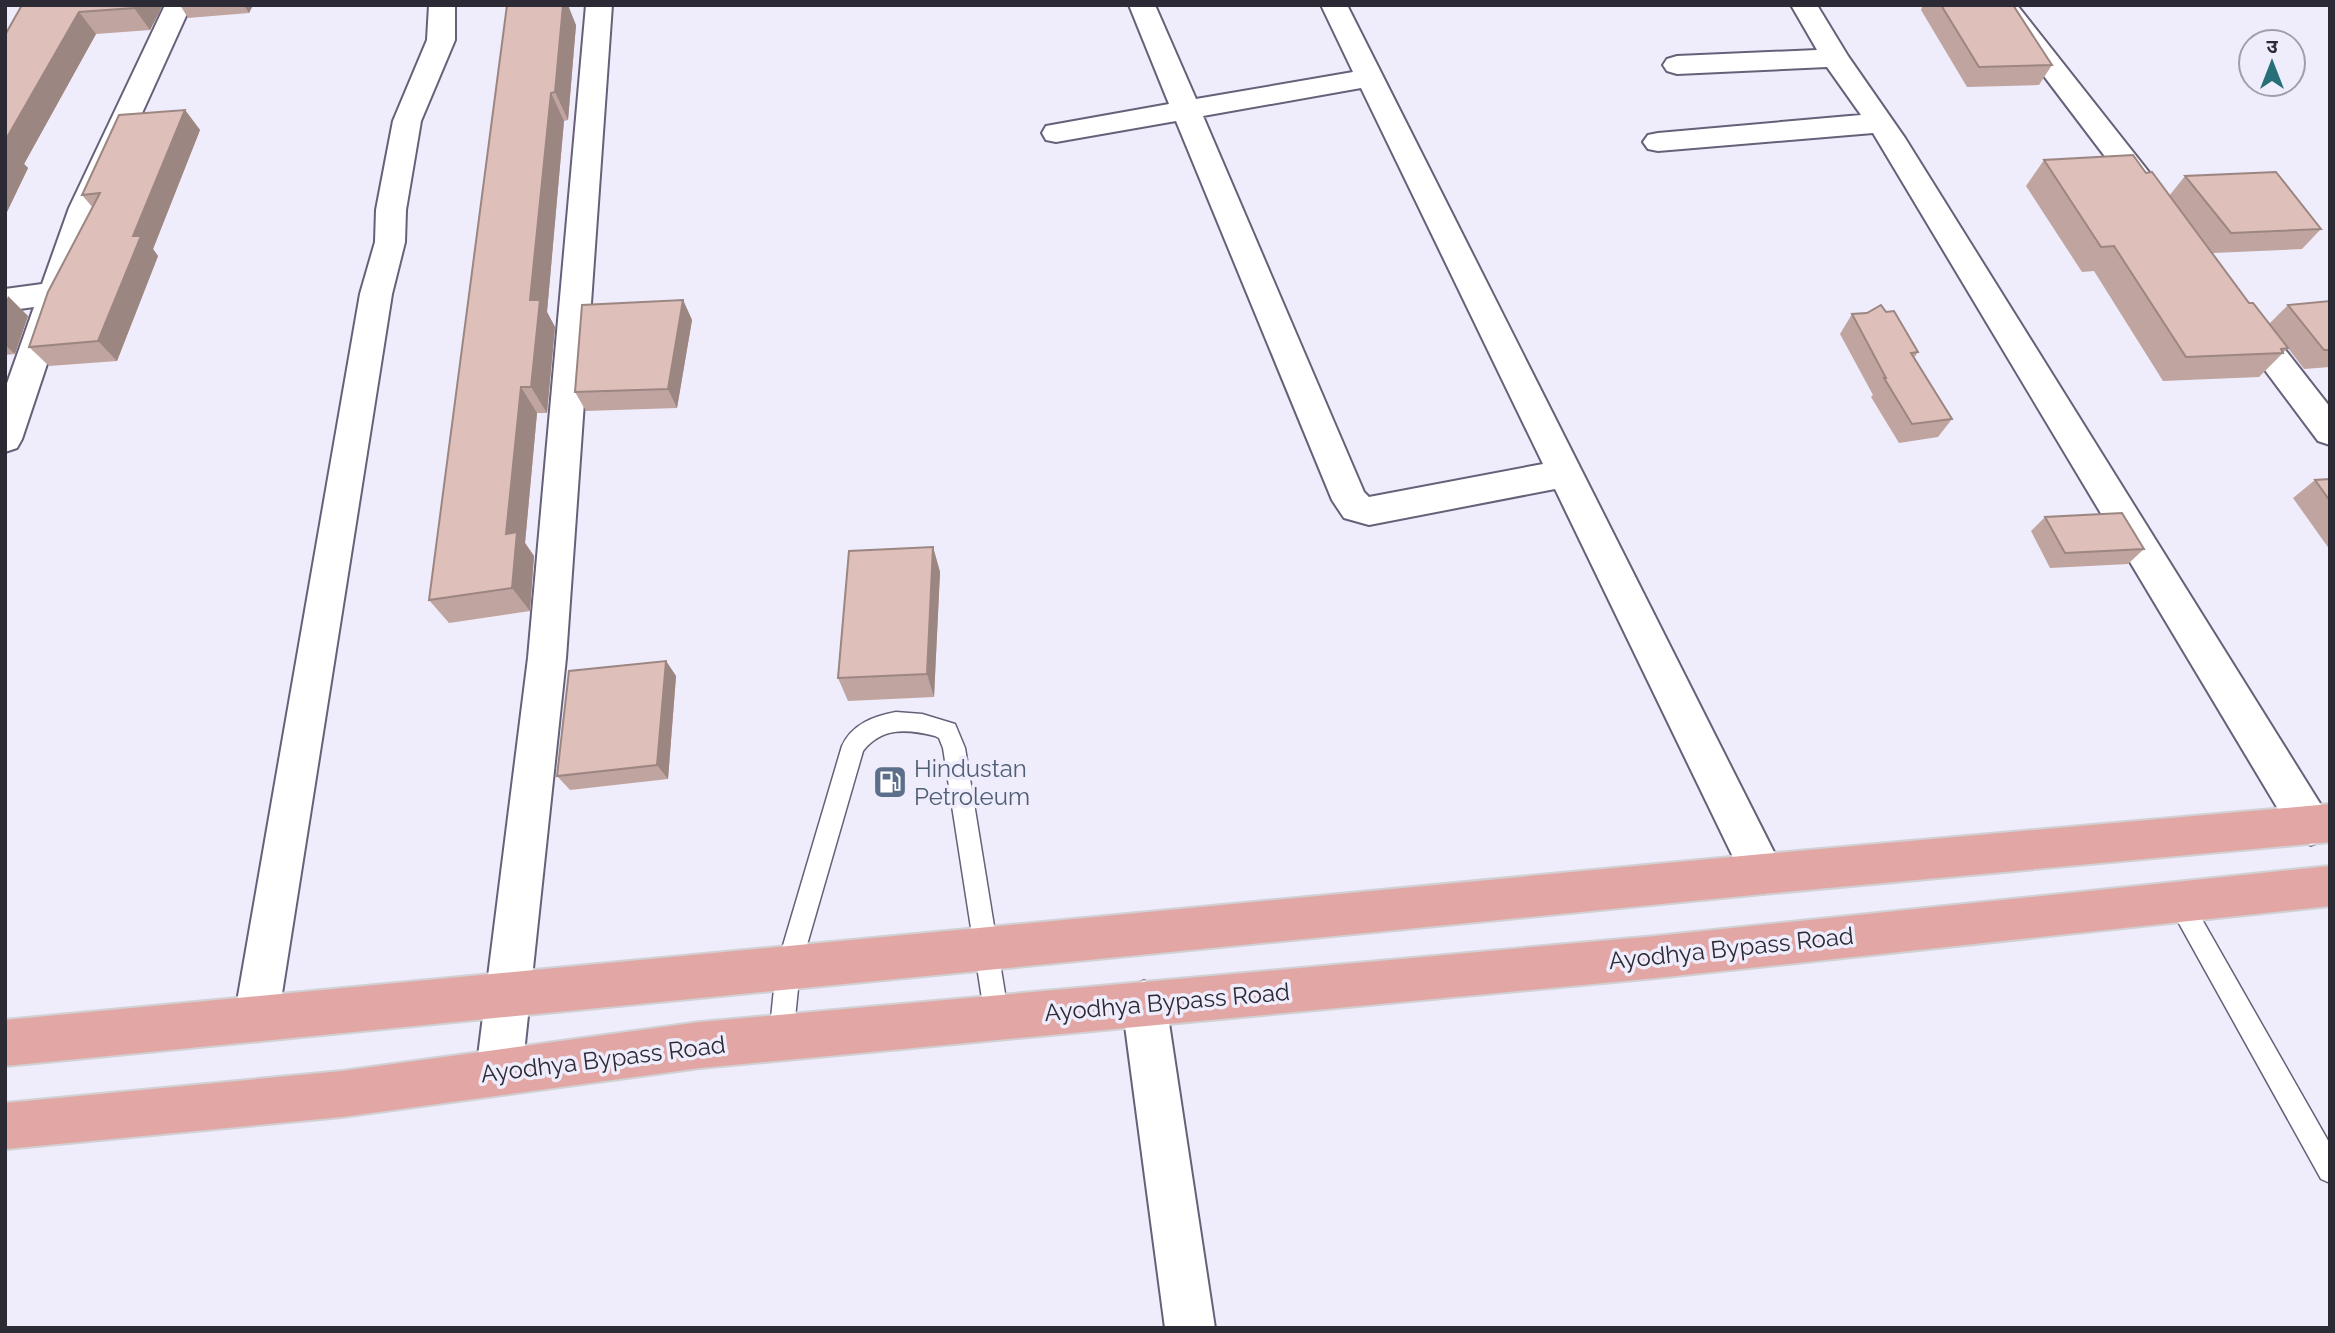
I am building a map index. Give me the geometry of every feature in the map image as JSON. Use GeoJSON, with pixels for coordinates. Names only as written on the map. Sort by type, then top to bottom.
{"type":"FeatureCollection","features":[{"type":"Feature","properties":{"kind":"main road"},"geometry":{"type":"LineString","coordinates":[[5,1043],[1763,874],[2320,825]]}},
{"type":"Feature","properties":{"kind":"main road","name":"Ayodhya Bypass Road"},"geometry":{"type":"LineString","coordinates":[[5,1126],[342,1094],[781,1038],[1656,957],[2330,886]]}},
{"type":"Feature","properties":{"kind":"street"},"geometry":{"type":"LineString","coordinates":[[5,439],[84,208],[178,5]]}},
{"type":"Feature","properties":{"kind":"street"},"geometry":{"type":"LineString","coordinates":[[256,1019],[376,294],[390,242],[395,188],[407,121],[441,40],[444,16],[442,5]]}},
{"type":"Feature","properties":{"kind":"street"},"geometry":{"type":"LineString","coordinates":[[499,1072],[547,658],[598,5]]}},
{"type":"Feature","properties":{"kind":"street"},"geometry":{"type":"LineString","coordinates":[[1142,5],[1345,487],[1357,508],[1369,511],[1566,473]]}},
{"type":"Feature","properties":{"kind":"street"},"geometry":{"type":"LineString","coordinates":[[1334,5],[1763,874]]}},
{"type":"Feature","properties":{"kind":"street"},"geometry":{"type":"LineString","coordinates":[[1804,5],[2320,825]]}},
{"type":"Feature","properties":{"kind":"street"},"geometry":{"type":"LineString","coordinates":[[2003,5],[2166,216]]}},
{"type":"Feature","properties":{"kind":"street"},"geometry":{"type":"LineString","coordinates":[[1677,65],[1835,58]]}},
{"type":"Feature","properties":{"kind":"street"},"geometry":{"type":"LineString","coordinates":[[1056,133],[1370,78]]}},
{"type":"Feature","properties":{"kind":"street"},"geometry":{"type":"LineString","coordinates":[[1658,142],[1880,123]]}},
{"type":"Feature","properties":{"kind":"street"},"geometry":{"type":"LineString","coordinates":[[2224,292],[2330,432]]}},
{"type":"Feature","properties":{"kind":"street"},"geometry":{"type":"LineString","coordinates":[[5,300],[55,293]]}},
{"type":"Feature","properties":{"kind":"street"},"geometry":{"type":"LineString","coordinates":[[1144,1003],[1190,1328]]}},
{"type":"Feature","properties":{"kind":"lane"},"geometry":{"type":"LineString","coordinates":[[781,1038],[788,969],[853,746],[860,736],[877,727],[899,721],[924,721],[947,731],[954,748],[996,1018]]}},
{"type":"Feature","properties":{"kind":"lane"},"geometry":{"type":"LineString","coordinates":[[2179,901],[2330,1170]]}},
{"type":"Feature","properties":{"kind":"building"},"geometry":{"type":"Polygon","coordinates":[[[22,5],[136,5],[134,8],[79,12],[5,141],[5,35],[22,5]]]}},
{"type":"Feature","properties":{"kind":"building"},"geometry":{"type":"Polygon","coordinates":[[[507,5],[563,5],[555,92],[551,93],[530,300],[540,300],[531,387],[521,387],[506,534],[517,532],[512,588],[429,600],[507,5]]]}},
{"type":"Feature","properties":{"kind":"building"},"geometry":{"type":"Polygon","coordinates":[[[1941,5],[2013,5],[2052,65],[1979,67],[1941,5]]]}},
{"type":"Feature","properties":{"kind":"building"},"geometry":{"type":"Polygon","coordinates":[[[185,110],[133,236],[141,236],[98,341],[29,347],[48,292],[100,193],[82,195],[119,115],[185,110]]]}},
{"type":"Feature","properties":{"kind":"building"},"geometry":{"type":"Polygon","coordinates":[[[2133,155],[2146,173],[2152,172],[2249,303],[2253,303],[2288,348],[2281,349],[2283,353],[2186,357],[2114,246],[2101,247],[2044,160],[2133,155]]]}},
{"type":"Feature","properties":{"kind":"building"},"geometry":{"type":"Polygon","coordinates":[[[2276,172],[2321,229],[2231,233],[2185,176],[2276,172]]]}},
{"type":"Feature","properties":{"kind":"building"},"geometry":{"type":"Polygon","coordinates":[[[683,300],[668,389],[575,392],[582,305],[683,300]]]}},
{"type":"Feature","properties":{"kind":"building"},"geometry":{"type":"Polygon","coordinates":[[[2330,301],[2330,350],[2324,350],[2288,305],[2330,301]]]}},
{"type":"Feature","properties":{"kind":"building"},"geometry":{"type":"Polygon","coordinates":[[[1881,305],[1886,312],[1894,311],[1918,352],[1911,353],[1952,419],[1912,424],[1884,378],[1852,314],[1867,313],[1881,305]]]}},
{"type":"Feature","properties":{"kind":"building"},"geometry":{"type":"Polygon","coordinates":[[[2330,479],[2330,501],[2315,480],[2330,479]]]}},
{"type":"Feature","properties":{"kind":"building"},"geometry":{"type":"Polygon","coordinates":[[[2122,513],[2144,549],[2065,553],[2045,517],[2122,513]]]}},
{"type":"Feature","properties":{"kind":"building"},"geometry":{"type":"Polygon","coordinates":[[[933,547],[927,674],[838,678],[849,551],[933,547]]]}},
{"type":"Feature","properties":{"kind":"building"},"geometry":{"type":"Polygon","coordinates":[[[666,661],[657,765],[557,776],[569,671],[666,661]]]}},
{"type":"Feature","properties":{"kind":"place","name":"Hindustan Petroleum"},"geometry":{"type":"Point","coordinates":[890,782]}}]}
